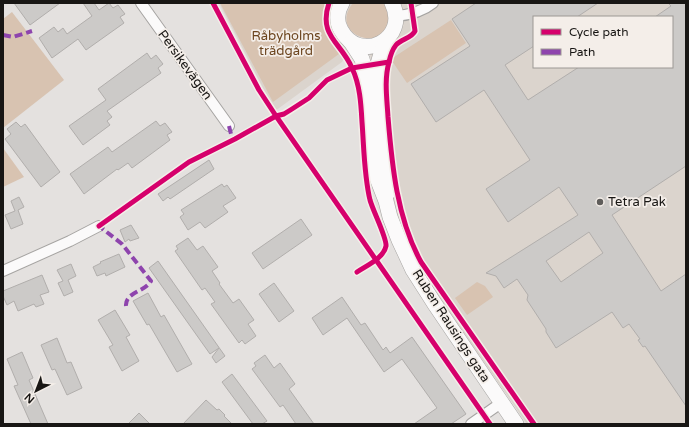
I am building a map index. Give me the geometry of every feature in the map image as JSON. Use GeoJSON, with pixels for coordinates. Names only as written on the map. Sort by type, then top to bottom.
{"type":"FeatureCollection","features":[{"type":"Feature","properties":{"kind":"main road","name":"Ruben Rausings gata"},"geometry":{"type":"LineString","coordinates":[[342,3],[339,8],[339,27],[344,36],[352,42],[362,59],[366,78],[377,178],[399,240],[413,270],[516,424]]}},
{"type":"Feature","properties":{"kind":"main road","name":"Ruben Rausings gata"},"geometry":{"type":"LineString","coordinates":[[386,201],[387,177],[378,81],[378,64],[386,40],[394,29],[394,10]]}},
{"type":"Feature","properties":{"kind":"main road"},"geometry":{"type":"LineString","coordinates":[[352,42],[358,46],[366,47],[373,46],[386,40]]}},
{"type":"Feature","properties":{"kind":"street","name":"Persikevägen"},"geometry":{"type":"LineString","coordinates":[[141,3],[229,126]]}},
{"type":"Feature","properties":{"kind":"street"},"geometry":{"type":"LineString","coordinates":[[394,10],[413,14],[421,11],[433,3]]}},
{"type":"Feature","properties":{"kind":"street"},"geometry":{"type":"LineString","coordinates":[[3,271],[75,239],[99,226]]}},
{"type":"Feature","properties":{"kind":"street"},"geometry":{"type":"LineString","coordinates":[[471,424],[501,403]]}},
{"type":"Feature","properties":{"kind":"shaded area"},"geometry":{"type":"Polygon","coordinates":[[[219,3],[686,3],[686,424],[527,424],[426,279],[382,183],[367,19],[342,62],[275,111],[219,3]]]}},
{"type":"Feature","properties":{"kind":"green space","name":"Råbyholms trädgård"},"geometry":{"type":"Polygon","coordinates":[[[220,3],[325,3],[323,17],[325,30],[339,54],[273,102],[220,3]]]}},
{"type":"Feature","properties":{"kind":"green space"},"geometry":{"type":"Polygon","coordinates":[[[353,3],[383,3],[389,15],[386,31],[378,37],[369,38],[360,37],[352,32],[347,24],[347,14],[353,3]]]}},
{"type":"Feature","properties":{"kind":"green space"},"geometry":{"type":"Polygon","coordinates":[[[12,12],[64,80],[3,128],[3,19],[12,12]]]}},
{"type":"Feature","properties":{"kind":"green space"},"geometry":{"type":"Polygon","coordinates":[[[451,20],[466,43],[407,83],[392,61],[394,57],[451,20]]]}},
{"type":"Feature","properties":{"kind":"green space"},"geometry":{"type":"Polygon","coordinates":[[[3,148],[24,177],[3,187],[3,148]]]}},
{"type":"Feature","properties":{"kind":"green space"},"geometry":{"type":"Polygon","coordinates":[[[477,282],[485,286],[493,297],[467,315],[455,298],[477,282]]]}},
{"type":"Feature","properties":{"kind":"building"},"geometry":{"type":"Polygon","coordinates":[[[14,3],[60,3],[30,25],[14,3]]]}},
{"type":"Feature","properties":{"kind":"building"},"geometry":{"type":"Polygon","coordinates":[[[83,3],[94,3],[99,10],[109,3],[113,8],[118,5],[125,14],[120,17],[124,23],[86,50],[78,39],[52,58],[39,38],[54,27],[58,32],[63,28],[67,34],[92,16],[83,3]]]}},
{"type":"Feature","properties":{"kind":"building","name":"Tetra Pak"},"geometry":{"type":"Polygon","coordinates":[[[476,3],[598,3],[578,16],[533,16],[533,47],[505,65],[528,100],[577,68],[673,68],[673,16],[656,16],[671,6],[668,3],[686,3],[686,166],[612,215],[661,291],[686,274],[686,406],[645,346],[643,347],[638,340],[640,339],[629,324],[623,328],[612,312],[556,348],[546,332],[546,329],[527,300],[528,295],[517,279],[504,288],[496,276],[486,273],[578,215],[559,187],[508,222],[486,189],[530,160],[484,90],[436,122],[411,84],[470,46],[452,19],[476,3]],[[589,232],[546,261],[561,282],[603,253],[589,232]]]}},
{"type":"Feature","properties":{"kind":"building"},"geometry":{"type":"Polygon","coordinates":[[[147,53],[151,59],[156,55],[163,64],[158,68],[161,73],[107,111],[112,117],[107,121],[110,125],[83,145],[69,126],[106,100],[98,89],[147,53]]]}},
{"type":"Feature","properties":{"kind":"building"},"geometry":{"type":"Polygon","coordinates":[[[156,121],[160,126],[165,123],[172,132],[167,135],[170,140],[132,168],[128,163],[118,170],[117,169],[84,194],[70,174],[108,147],[112,152],[156,121]]]}},
{"type":"Feature","properties":{"kind":"building"},"geometry":{"type":"Polygon","coordinates":[[[16,122],[21,127],[25,124],[60,172],[41,187],[5,139],[11,134],[7,129],[16,122]]]}},
{"type":"Feature","properties":{"kind":"building"},"geometry":{"type":"Polygon","coordinates":[[[209,160],[214,169],[170,199],[168,197],[163,201],[158,194],[209,160]]]}},
{"type":"Feature","properties":{"kind":"building"},"geometry":{"type":"Polygon","coordinates":[[[222,184],[224,187],[227,185],[236,198],[223,206],[228,212],[205,228],[200,222],[188,230],[180,217],[184,214],[181,210],[222,184]]]}},
{"type":"Feature","properties":{"kind":"building"},"geometry":{"type":"Polygon","coordinates":[[[19,197],[24,207],[18,210],[23,224],[11,229],[5,215],[15,211],[11,201],[19,197]]]}},
{"type":"Feature","properties":{"kind":"building"},"geometry":{"type":"Polygon","coordinates":[[[301,219],[312,235],[263,269],[252,253],[301,219]]]}},
{"type":"Feature","properties":{"kind":"building"},"geometry":{"type":"Polygon","coordinates":[[[131,225],[139,238],[130,241],[129,239],[125,242],[120,230],[131,225]]]}},
{"type":"Feature","properties":{"kind":"building"},"geometry":{"type":"Polygon","coordinates":[[[188,238],[197,250],[203,246],[218,267],[212,271],[220,283],[219,284],[233,303],[239,299],[254,320],[248,324],[256,336],[245,344],[242,340],[239,343],[211,304],[215,302],[205,288],[202,290],[175,251],[178,249],[176,246],[188,238]]]}},
{"type":"Feature","properties":{"kind":"building"},"geometry":{"type":"Polygon","coordinates":[[[119,254],[125,267],[106,276],[105,273],[97,276],[93,267],[101,263],[100,262],[119,254]]]}},
{"type":"Feature","properties":{"kind":"building"},"geometry":{"type":"Polygon","coordinates":[[[158,261],[225,356],[216,363],[212,357],[219,348],[210,354],[149,268],[158,261]]]}},
{"type":"Feature","properties":{"kind":"building"},"geometry":{"type":"Polygon","coordinates":[[[71,264],[76,276],[68,280],[73,292],[64,296],[58,283],[63,281],[57,270],[71,264]]]}},
{"type":"Feature","properties":{"kind":"building"},"geometry":{"type":"Polygon","coordinates":[[[42,275],[49,292],[40,295],[44,304],[36,307],[34,304],[18,311],[14,301],[7,305],[3,296],[3,291],[42,275]]]}},
{"type":"Feature","properties":{"kind":"building"},"geometry":{"type":"Polygon","coordinates":[[[274,283],[294,311],[279,322],[259,294],[274,283]]]}},
{"type":"Feature","properties":{"kind":"building"},"geometry":{"type":"Polygon","coordinates":[[[148,293],[161,317],[164,315],[192,364],[177,372],[149,324],[147,325],[133,301],[148,293]]]}},
{"type":"Feature","properties":{"kind":"building"},"geometry":{"type":"Polygon","coordinates":[[[342,297],[361,325],[365,323],[383,350],[386,347],[390,353],[412,337],[466,414],[451,424],[414,424],[437,408],[402,359],[384,372],[347,318],[323,335],[312,318],[342,297]]]}},
{"type":"Feature","properties":{"kind":"building"},"geometry":{"type":"Polygon","coordinates":[[[115,310],[130,335],[126,337],[139,361],[122,371],[109,347],[113,345],[98,320],[115,310]]]}},
{"type":"Feature","properties":{"kind":"building"},"geometry":{"type":"Polygon","coordinates":[[[57,338],[67,363],[71,362],[82,388],[67,395],[55,369],[52,370],[41,345],[57,338]]]}},
{"type":"Feature","properties":{"kind":"building"},"geometry":{"type":"Polygon","coordinates":[[[22,352],[33,378],[29,380],[48,424],[31,424],[14,386],[18,385],[7,359],[22,352]]]}},
{"type":"Feature","properties":{"kind":"building"},"geometry":{"type":"Polygon","coordinates":[[[265,355],[274,368],[280,363],[295,384],[289,389],[314,424],[296,424],[283,405],[280,407],[252,369],[256,366],[254,363],[265,355]]]}},
{"type":"Feature","properties":{"kind":"building"},"geometry":{"type":"Polygon","coordinates":[[[232,374],[267,421],[262,424],[253,424],[222,382],[232,374]]]}},
{"type":"Feature","properties":{"kind":"building"},"geometry":{"type":"Polygon","coordinates":[[[206,400],[217,410],[219,409],[232,424],[183,424],[206,400]]]}},
{"type":"Feature","properties":{"kind":"building"},"geometry":{"type":"Polygon","coordinates":[[[139,413],[150,424],[128,424],[139,413]]]}},
{"type":"Feature","properties":{"kind":"marked path"},"geometry":{"type":"LineString","coordinates":[[3,35],[13,37],[32,31]]}},
{"type":"Feature","properties":{"kind":"marked path"},"geometry":{"type":"LineString","coordinates":[[229,126],[231,134],[235,139]]}},
{"type":"Feature","properties":{"kind":"marked path"},"geometry":{"type":"LineString","coordinates":[[101,225],[99,226],[122,244],[151,281],[144,288],[132,295],[127,301],[126,306]]}},
{"type":"Feature","properties":{"kind":"cycle path"},"geometry":{"type":"LineString","coordinates":[[213,3],[259,90],[276,116],[490,424]]}},
{"type":"Feature","properties":{"kind":"cycle path"},"geometry":{"type":"LineString","coordinates":[[329,3],[326,14],[326,23],[332,38],[352,68],[389,62]]}},
{"type":"Feature","properties":{"kind":"cycle path"},"geometry":{"type":"LineString","coordinates":[[411,3],[415,31],[398,43],[393,49],[387,69],[386,83],[391,154],[397,191],[406,228],[421,262],[534,424]]}},
{"type":"Feature","properties":{"kind":"cycle path"},"geometry":{"type":"LineString","coordinates":[[99,226],[189,162],[276,116],[284,114],[309,98],[327,80],[352,68],[360,95],[366,181],[370,200],[386,242],[385,250],[382,254],[357,272]]}},
{"type":"Feature","properties":{"kind":"place","name":"Tetra Pak"},"geometry":{"type":"Point","coordinates":[600,202]}}]}
